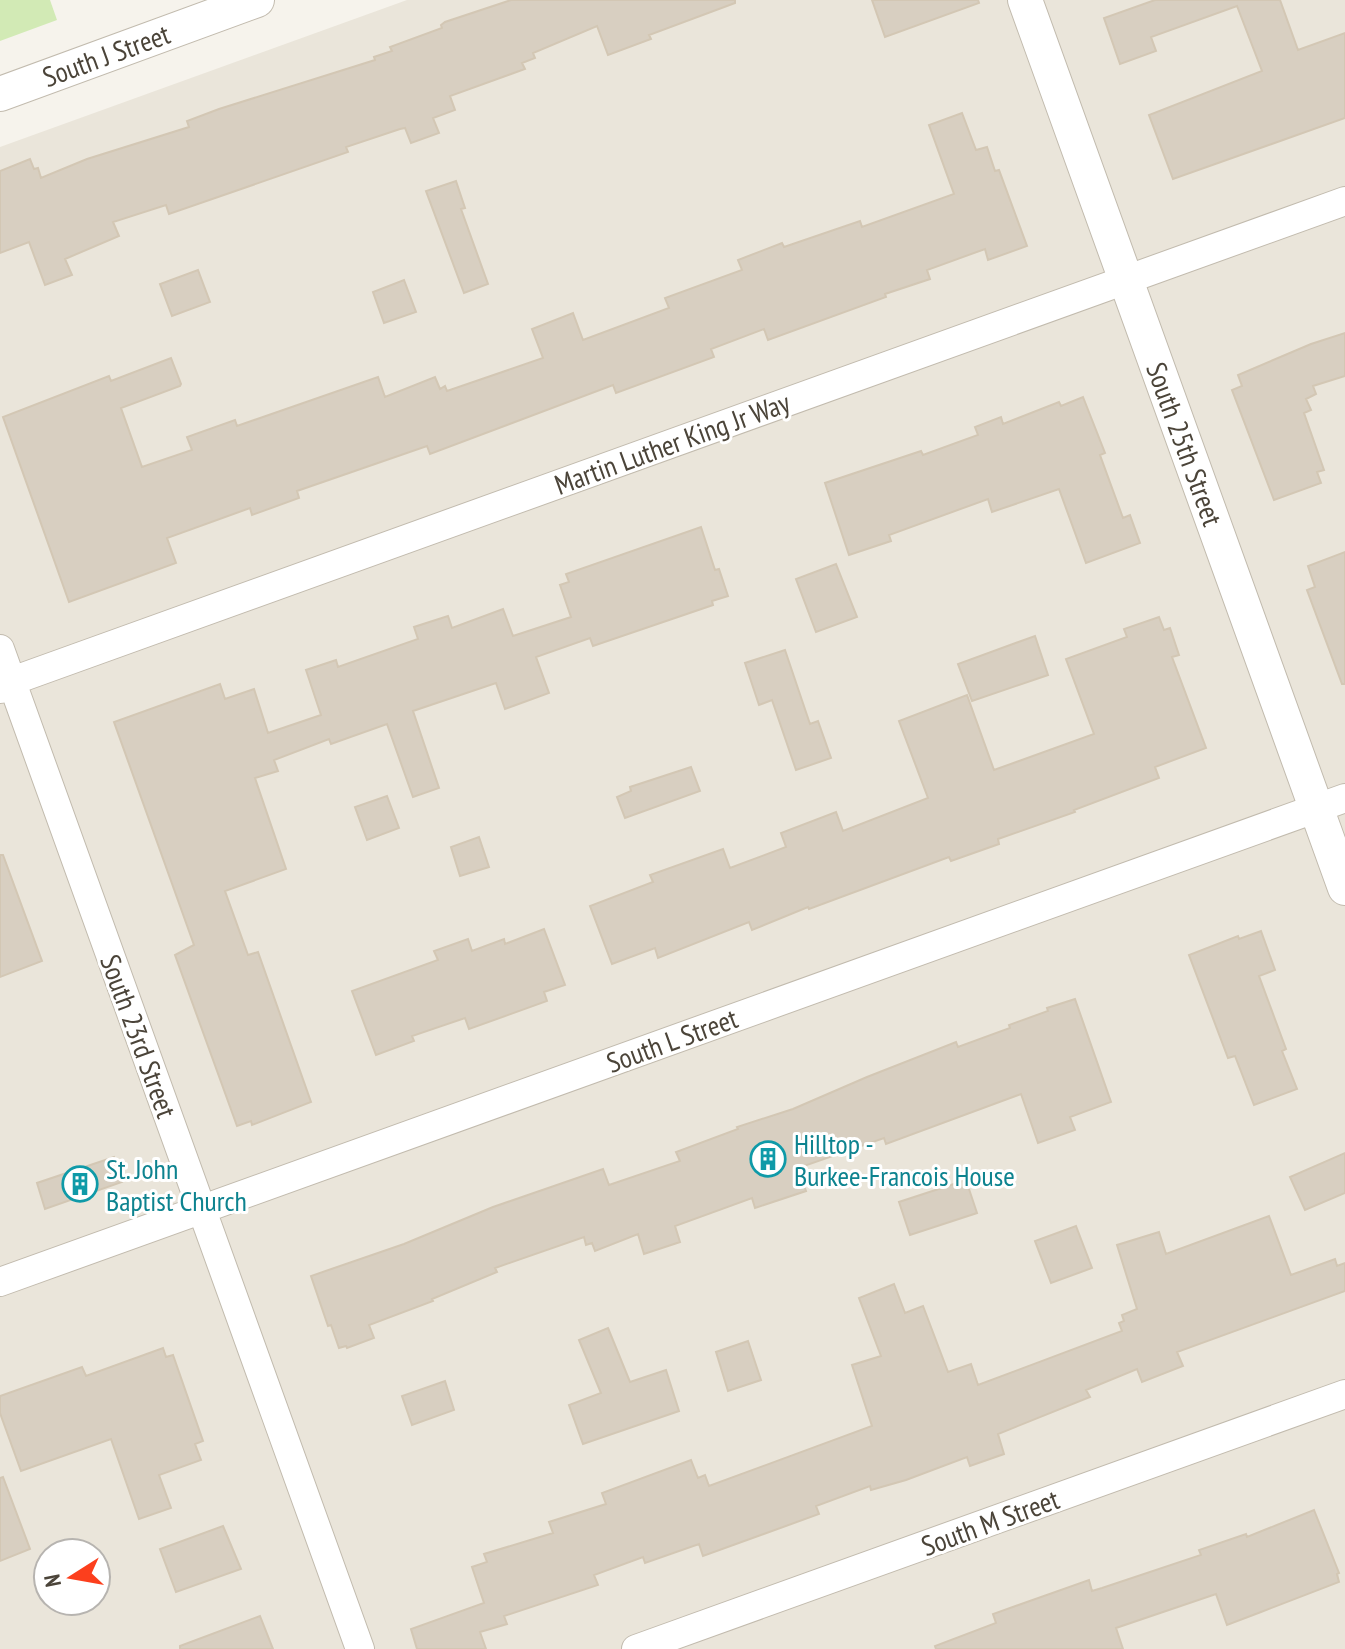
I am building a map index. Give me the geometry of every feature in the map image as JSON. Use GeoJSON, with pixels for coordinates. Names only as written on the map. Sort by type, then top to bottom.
{"type":"FeatureCollection","features":[{"type":"Feature","properties":{"kind":"street","name":"South J Street"},"geometry":{"type":"LineString","coordinates":[[0,94],[257,0]]}},
{"type":"Feature","properties":{"kind":"street","name":"South 25th Street"},"geometry":{"type":"LineString","coordinates":[[1025,0],[1126,281],[1331,803],[1345,888]]}},
{"type":"Feature","properties":{"kind":"street","name":"Martin Luther King Jr Way"},"geometry":{"type":"LineString","coordinates":[[6,684],[1345,201]]}},
{"type":"Feature","properties":{"kind":"street","name":"South 23rd Street"},"geometry":{"type":"LineString","coordinates":[[0,649],[6,684],[202,1209],[360,1649]]}},
{"type":"Feature","properties":{"kind":"street","name":"South L Street"},"geometry":{"type":"LineString","coordinates":[[0,1282],[1331,803]]}},
{"type":"Feature","properties":{"kind":"street","name":"South M Street"},"geometry":{"type":"LineString","coordinates":[[636,1649],[1345,1394]]}},
{"type":"Feature","properties":{"kind":"shaded area"},"geometry":{"type":"Polygon","coordinates":[[[407,0],[1345,0],[1345,1649],[0,1649],[0,147],[407,0]]]}},
{"type":"Feature","properties":{"kind":"green space"},"geometry":{"type":"Polygon","coordinates":[[[0,0],[50,0],[57,20],[0,41],[0,0]]]}},
{"type":"Feature","properties":{"kind":"building"},"geometry":{"type":"Polygon","coordinates":[[[511,0],[735,0],[735,3],[649,35],[651,39],[608,55],[597,26],[533,53],[535,58],[522,63],[525,69],[450,96],[455,110],[433,118],[439,133],[411,143],[405,128],[400,129],[346,147],[348,152],[169,214],[166,205],[113,222],[119,236],[65,259],[72,275],[45,285],[29,242],[0,253],[0,171],[30,159],[34,169],[38,168],[41,178],[87,159],[189,127],[187,121],[219,109],[375,60],[374,57],[392,51],[390,47],[442,28],[445,22],[511,0]]]}},
{"type":"Feature","properties":{"kind":"building"},"geometry":{"type":"Polygon","coordinates":[[[872,0],[978,0],[979,3],[885,37],[872,0]]]}},
{"type":"Feature","properties":{"kind":"building"},"geometry":{"type":"Polygon","coordinates":[[[1155,0],[1280,0],[1298,50],[1345,33],[1345,118],[1173,179],[1149,115],[1262,71],[1237,6],[1151,37],[1156,51],[1120,64],[1104,18],[1155,0]]]}},
{"type":"Feature","properties":{"kind":"building"},"geometry":{"type":"Polygon","coordinates":[[[962,113],[976,150],[987,147],[995,171],[999,170],[1027,246],[988,260],[985,249],[927,270],[930,279],[768,340],[764,329],[711,349],[714,357],[616,393],[613,385],[430,454],[427,446],[297,491],[299,498],[252,515],[250,508],[167,538],[176,563],[69,602],[3,417],[109,376],[111,381],[171,358],[180,386],[121,408],[142,467],[192,450],[187,437],[235,420],[237,426],[378,377],[385,397],[435,377],[440,389],[445,386],[447,391],[543,358],[532,329],[573,313],[583,340],[669,308],[665,298],[742,270],[738,260],[782,243],[784,247],[860,221],[862,227],[954,194],[929,125],[962,113]]]}},
{"type":"Feature","properties":{"kind":"building"},"geometry":{"type":"Polygon","coordinates":[[[456,181],[465,208],[461,209],[488,284],[464,293],[426,191],[456,181]]]}},
{"type":"Feature","properties":{"kind":"building"},"geometry":{"type":"Polygon","coordinates":[[[198,270],[210,302],[172,316],[160,284],[198,270]]]}},
{"type":"Feature","properties":{"kind":"building"},"geometry":{"type":"Polygon","coordinates":[[[404,280],[416,312],[384,323],[373,292],[404,280]]]}},
{"type":"Feature","properties":{"kind":"building"},"geometry":{"type":"Polygon","coordinates":[[[1345,333],[1345,376],[1313,386],[1316,394],[1306,399],[1311,410],[1304,413],[1324,470],[1317,472],[1321,483],[1274,500],[1232,390],[1242,386],[1238,375],[1345,333]]]}},
{"type":"Feature","properties":{"kind":"building"},"geometry":{"type":"Polygon","coordinates":[[[1083,397],[1105,453],[1100,455],[1123,518],[1130,515],[1140,543],[1086,563],[1059,489],[992,512],[988,499],[889,535],[891,541],[849,555],[825,483],[921,451],[923,455],[978,435],[975,427],[1001,417],[1003,424],[1059,402],[1061,406],[1083,397]]]}},
{"type":"Feature","properties":{"kind":"building"},"geometry":{"type":"Polygon","coordinates":[[[701,527],[715,570],[719,569],[728,596],[712,601],[713,605],[593,646],[590,638],[536,657],[549,693],[505,709],[496,683],[413,711],[439,788],[413,797],[387,724],[331,744],[329,739],[274,760],[278,771],[255,778],[286,869],[225,891],[248,955],[258,952],[311,1102],[252,1125],[251,1121],[237,1126],[175,955],[194,945],[114,722],[220,684],[225,699],[254,689],[268,733],[321,715],[306,670],[336,660],[338,667],[418,639],[414,627],[448,616],[452,628],[503,609],[513,636],[571,617],[560,585],[569,582],[566,574],[701,527]]]}},
{"type":"Feature","properties":{"kind":"building"},"geometry":{"type":"Polygon","coordinates":[[[1345,552],[1345,684],[1342,684],[1307,590],[1315,587],[1308,566],[1345,552]]]}},
{"type":"Feature","properties":{"kind":"building"},"geometry":{"type":"Polygon","coordinates":[[[836,564],[857,617],[816,632],[796,579],[836,564]]]}},
{"type":"Feature","properties":{"kind":"building"},"geometry":{"type":"Polygon","coordinates":[[[1159,617],[1164,630],[1170,628],[1179,655],[1172,657],[1206,748],[1155,767],[1159,778],[998,839],[999,844],[951,861],[949,857],[752,930],[749,922],[658,958],[655,948],[612,964],[590,906],[653,882],[650,875],[723,849],[730,868],[786,847],[781,833],[836,812],[843,831],[928,798],[899,721],[967,695],[994,770],[1094,734],[1066,659],[1127,637],[1124,629],[1159,617]]]}},
{"type":"Feature","properties":{"kind":"building"},"geometry":{"type":"Polygon","coordinates":[[[1035,636],[1048,675],[972,701],[958,664],[1035,636]]]}},
{"type":"Feature","properties":{"kind":"building"},"geometry":{"type":"Polygon","coordinates":[[[785,650],[810,724],[818,721],[831,758],[796,770],[772,700],[759,705],[745,663],[785,650]]]}},
{"type":"Feature","properties":{"kind":"building"},"geometry":{"type":"Polygon","coordinates":[[[691,767],[700,791],[625,818],[617,797],[631,791],[630,787],[691,767]]]}},
{"type":"Feature","properties":{"kind":"building"},"geometry":{"type":"Polygon","coordinates":[[[387,796],[399,828],[367,840],[355,807],[387,796]]]}},
{"type":"Feature","properties":{"kind":"building"},"geometry":{"type":"Polygon","coordinates":[[[479,837],[489,867],[460,876],[451,847],[479,837]]]}},
{"type":"Feature","properties":{"kind":"building"},"geometry":{"type":"Polygon","coordinates":[[[0,855],[3,855],[42,961],[0,977],[0,855]]]}},
{"type":"Feature","properties":{"kind":"building"},"geometry":{"type":"Polygon","coordinates":[[[544,929],[565,985],[544,992],[547,1001],[469,1029],[465,1018],[412,1036],[414,1041],[376,1055],[352,991],[438,960],[434,951],[468,939],[472,951],[504,939],[505,944],[544,929]]]}},
{"type":"Feature","properties":{"kind":"building"},"geometry":{"type":"Polygon","coordinates":[[[1261,931],[1275,970],[1259,976],[1297,1089],[1254,1105],[1235,1056],[1228,1058],[1189,955],[1238,936],[1239,939],[1261,931]]]}},
{"type":"Feature","properties":{"kind":"building"},"geometry":{"type":"Polygon","coordinates":[[[1075,999],[1111,1102],[1070,1117],[1075,1130],[1038,1143],[1021,1094],[886,1144],[884,1138],[798,1168],[806,1191],[755,1208],[752,1198],[675,1226],[680,1242],[644,1254],[638,1234],[595,1251],[592,1243],[586,1245],[584,1237],[495,1268],[497,1272],[433,1301],[369,1325],[374,1338],[347,1348],[339,1348],[331,1325],[328,1326],[311,1276],[603,1169],[609,1185],[680,1161],[676,1152],[737,1127],[793,1109],[956,1042],[958,1047],[1010,1028],[1009,1025],[1048,1011],[1047,1008],[1075,999]]]}},
{"type":"Feature","properties":{"kind":"building"},"geometry":{"type":"Polygon","coordinates":[[[1345,1153],[1345,1193],[1305,1210],[1290,1177],[1345,1153]]]}},
{"type":"Feature","properties":{"kind":"building","name":"St. John Baptist Church"},"geometry":{"type":"Polygon","coordinates":[[[114,1157],[122,1182],[45,1209],[37,1183],[114,1157]]]}},
{"type":"Feature","properties":{"kind":"building"},"geometry":{"type":"Polygon","coordinates":[[[966,1180],[977,1213],[910,1235],[899,1202],[966,1180]]]}},
{"type":"Feature","properties":{"kind":"building"},"geometry":{"type":"Polygon","coordinates":[[[1269,1216],[1291,1275],[1335,1259],[1337,1266],[1345,1263],[1345,1291],[1177,1352],[1183,1366],[1142,1382],[1137,1369],[1086,1390],[1090,1397],[998,1434],[1004,1454],[970,1466],[967,1457],[906,1480],[871,1490],[870,1486],[816,1506],[819,1514],[703,1556],[699,1544],[645,1563],[643,1557],[594,1575],[598,1585],[504,1616],[507,1624],[480,1632],[486,1649],[417,1649],[411,1629],[484,1603],[472,1567],[487,1562],[484,1554],[553,1533],[549,1522],[606,1504],[602,1493],[691,1460],[698,1478],[705,1475],[709,1486],[872,1426],[852,1365],[881,1356],[859,1298],[894,1284],[905,1313],[923,1306],[948,1372],[971,1364],[978,1385],[1122,1331],[1119,1323],[1124,1321],[1122,1315],[1137,1309],[1117,1245],[1159,1232],[1166,1254],[1269,1216]]]}},
{"type":"Feature","properties":{"kind":"building"},"geometry":{"type":"Polygon","coordinates":[[[1076,1226],[1092,1268],[1051,1283],[1035,1241],[1076,1226]]]}},
{"type":"Feature","properties":{"kind":"building"},"geometry":{"type":"Polygon","coordinates":[[[608,1328],[630,1382],[666,1370],[679,1411],[583,1444],[569,1405],[601,1393],[579,1340],[608,1328]]]}},
{"type":"Feature","properties":{"kind":"building"},"geometry":{"type":"Polygon","coordinates":[[[748,1341],[761,1380],[728,1391],[716,1352],[748,1341]]]}},
{"type":"Feature","properties":{"kind":"building"},"geometry":{"type":"Polygon","coordinates":[[[163,1348],[166,1357],[173,1355],[203,1441],[195,1444],[201,1460],[159,1475],[171,1508],[139,1519],[111,1439],[21,1471],[0,1413],[0,1396],[82,1367],[86,1376],[163,1348]]]}},
{"type":"Feature","properties":{"kind":"building"},"geometry":{"type":"Polygon","coordinates":[[[445,1381],[454,1410],[412,1425],[402,1396],[445,1381]]]}},
{"type":"Feature","properties":{"kind":"building"},"geometry":{"type":"Polygon","coordinates":[[[3,1477],[30,1549],[0,1561],[0,1478],[3,1477]]]}},
{"type":"Feature","properties":{"kind":"building"},"geometry":{"type":"Polygon","coordinates":[[[1314,1510],[1339,1573],[1339,1582],[1227,1625],[1216,1594],[1116,1628],[1123,1649],[936,1649],[935,1646],[996,1623],[993,1614],[1089,1580],[1092,1591],[1102,1588],[1201,1555],[1199,1550],[1246,1534],[1247,1537],[1314,1510]]]}},
{"type":"Feature","properties":{"kind":"building"},"geometry":{"type":"Polygon","coordinates":[[[223,1526],[241,1569],[176,1592],[160,1549],[223,1526]]]}},
{"type":"Feature","properties":{"kind":"building"},"geometry":{"type":"Polygon","coordinates":[[[260,1616],[273,1649],[180,1649],[180,1646],[260,1616]]]}},
{"type":"Feature","properties":{"kind":"place","name":"Hilltop - Burkee-Francois House"},"geometry":{"type":"Point","coordinates":[768,1159]}},
{"type":"Feature","properties":{"kind":"place","name":"St. John Baptist Church"},"geometry":{"type":"Point","coordinates":[80,1184]}}]}
